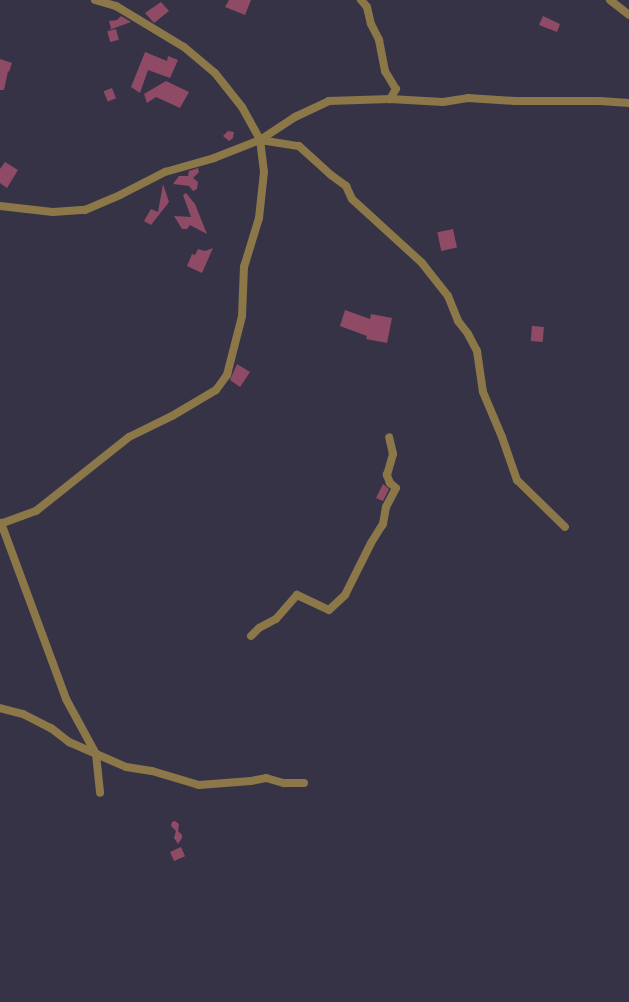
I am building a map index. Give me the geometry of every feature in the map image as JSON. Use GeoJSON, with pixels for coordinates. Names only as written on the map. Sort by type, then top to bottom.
{"type":"FeatureCollection","features":[{"type":"Feature","properties":{"kind":"street"},"geometry":{"type":"LineString","coordinates":[[94,0],[116,6],[148,25],[184,47],[215,73],[242,107],[260,140],[264,172],[259,218],[244,267],[242,316],[227,375],[216,390],[172,416],[129,437],[36,511],[0,524],[66,699],[96,754],[100,793]]}},
{"type":"Feature","properties":{"kind":"street"},"geometry":{"type":"LineString","coordinates":[[361,0],[367,6],[371,24],[379,40],[385,71],[396,89],[390,98]]}},
{"type":"Feature","properties":{"kind":"street"},"geometry":{"type":"LineString","coordinates":[[610,0],[629,15]]}},
{"type":"Feature","properties":{"kind":"street"},"geometry":{"type":"LineString","coordinates":[[0,206],[53,212],[86,210],[120,196],[165,172],[214,158],[260,140],[295,117],[329,101],[390,98],[443,102],[468,98],[515,102],[600,101],[629,103]]}},
{"type":"Feature","properties":{"kind":"street"},"geometry":{"type":"LineString","coordinates":[[260,140],[299,146],[346,186],[352,199],[422,263],[436,280],[448,296],[458,321],[468,334],[477,351],[483,392],[502,437],[517,480],[565,527]]}},
{"type":"Feature","properties":{"kind":"street"},"geometry":{"type":"LineString","coordinates":[[251,636],[259,628],[276,619],[297,595],[329,610],[345,595],[371,543],[383,524],[386,507],[396,488],[390,483],[387,475],[393,454],[389,437]]}},
{"type":"Feature","properties":{"kind":"street"},"geometry":{"type":"LineString","coordinates":[[0,708],[23,714],[51,728],[69,742],[126,766],[152,771],[199,785],[251,781],[266,778],[284,783],[304,783]]}},
{"type":"Feature","properties":{"kind":"building"},"geometry":{"type":"Polygon","coordinates":[[[229,0],[251,0],[245,15],[225,7],[229,0]]]}},
{"type":"Feature","properties":{"kind":"building"},"geometry":{"type":"Polygon","coordinates":[[[161,2],[169,11],[154,23],[145,13],[161,2]]]}},
{"type":"Feature","properties":{"kind":"building"},"geometry":{"type":"Polygon","coordinates":[[[121,16],[131,22],[109,30],[111,28],[109,21],[117,20],[121,16]]]}},
{"type":"Feature","properties":{"kind":"building"},"geometry":{"type":"Polygon","coordinates":[[[543,16],[560,24],[557,32],[539,25],[543,16]]]}},
{"type":"Feature","properties":{"kind":"building"},"geometry":{"type":"Polygon","coordinates":[[[116,29],[119,40],[110,42],[107,31],[116,29]]]}},
{"type":"Feature","properties":{"kind":"building"},"geometry":{"type":"Polygon","coordinates":[[[145,52],[167,61],[168,56],[178,60],[170,78],[148,70],[140,93],[131,87],[145,52]]]}},
{"type":"Feature","properties":{"kind":"building"},"geometry":{"type":"Polygon","coordinates":[[[0,59],[12,63],[9,72],[8,71],[4,90],[0,90],[0,59]]]}},
{"type":"Feature","properties":{"kind":"building"},"geometry":{"type":"Polygon","coordinates":[[[166,81],[189,92],[180,108],[156,97],[147,103],[144,94],[166,81]]]}},
{"type":"Feature","properties":{"kind":"building"},"geometry":{"type":"Polygon","coordinates":[[[112,88],[116,98],[108,102],[104,91],[112,88]]]}},
{"type":"Feature","properties":{"kind":"building"},"geometry":{"type":"Polygon","coordinates":[[[228,131],[234,132],[233,138],[229,141],[223,136],[228,131]]]}},
{"type":"Feature","properties":{"kind":"building"},"geometry":{"type":"Polygon","coordinates":[[[5,162],[18,170],[7,188],[0,183],[0,169],[5,162]]]}},
{"type":"Feature","properties":{"kind":"building"},"geometry":{"type":"Polygon","coordinates":[[[198,168],[199,172],[193,178],[198,182],[197,189],[193,191],[189,186],[173,184],[179,176],[188,176],[189,171],[198,168]]]}},
{"type":"Feature","properties":{"kind":"building"},"geometry":{"type":"Polygon","coordinates":[[[163,184],[169,202],[151,225],[144,221],[151,209],[158,212],[163,184]]]}},
{"type":"Feature","properties":{"kind":"building"},"geometry":{"type":"Polygon","coordinates":[[[186,193],[195,204],[207,234],[190,225],[187,229],[182,229],[174,216],[191,217],[183,195],[186,193]]]}},
{"type":"Feature","properties":{"kind":"building"},"geometry":{"type":"Polygon","coordinates":[[[453,229],[457,248],[441,251],[437,232],[453,229]]]}},
{"type":"Feature","properties":{"kind":"building"},"geometry":{"type":"Polygon","coordinates":[[[213,248],[202,273],[187,266],[192,254],[195,255],[198,249],[205,251],[213,248]]]}},
{"type":"Feature","properties":{"kind":"building"},"geometry":{"type":"Polygon","coordinates":[[[345,310],[370,319],[371,314],[392,318],[387,343],[366,339],[367,336],[340,326],[345,310]]]}},
{"type":"Feature","properties":{"kind":"building"},"geometry":{"type":"Polygon","coordinates":[[[532,326],[544,327],[543,342],[531,341],[532,326]]]}},
{"type":"Feature","properties":{"kind":"building"},"geometry":{"type":"Polygon","coordinates":[[[237,364],[250,372],[240,387],[230,380],[237,364]]]}},
{"type":"Feature","properties":{"kind":"building"},"geometry":{"type":"Polygon","coordinates":[[[383,484],[389,489],[383,501],[376,498],[383,484]]]}},
{"type":"Feature","properties":{"kind":"building"},"geometry":{"type":"Polygon","coordinates":[[[175,821],[179,824],[178,831],[182,835],[182,838],[178,844],[174,838],[176,831],[171,826],[172,822],[175,821]]]}},
{"type":"Feature","properties":{"kind":"building"},"geometry":{"type":"Polygon","coordinates":[[[181,847],[185,856],[174,861],[170,852],[181,847]]]}}]}
